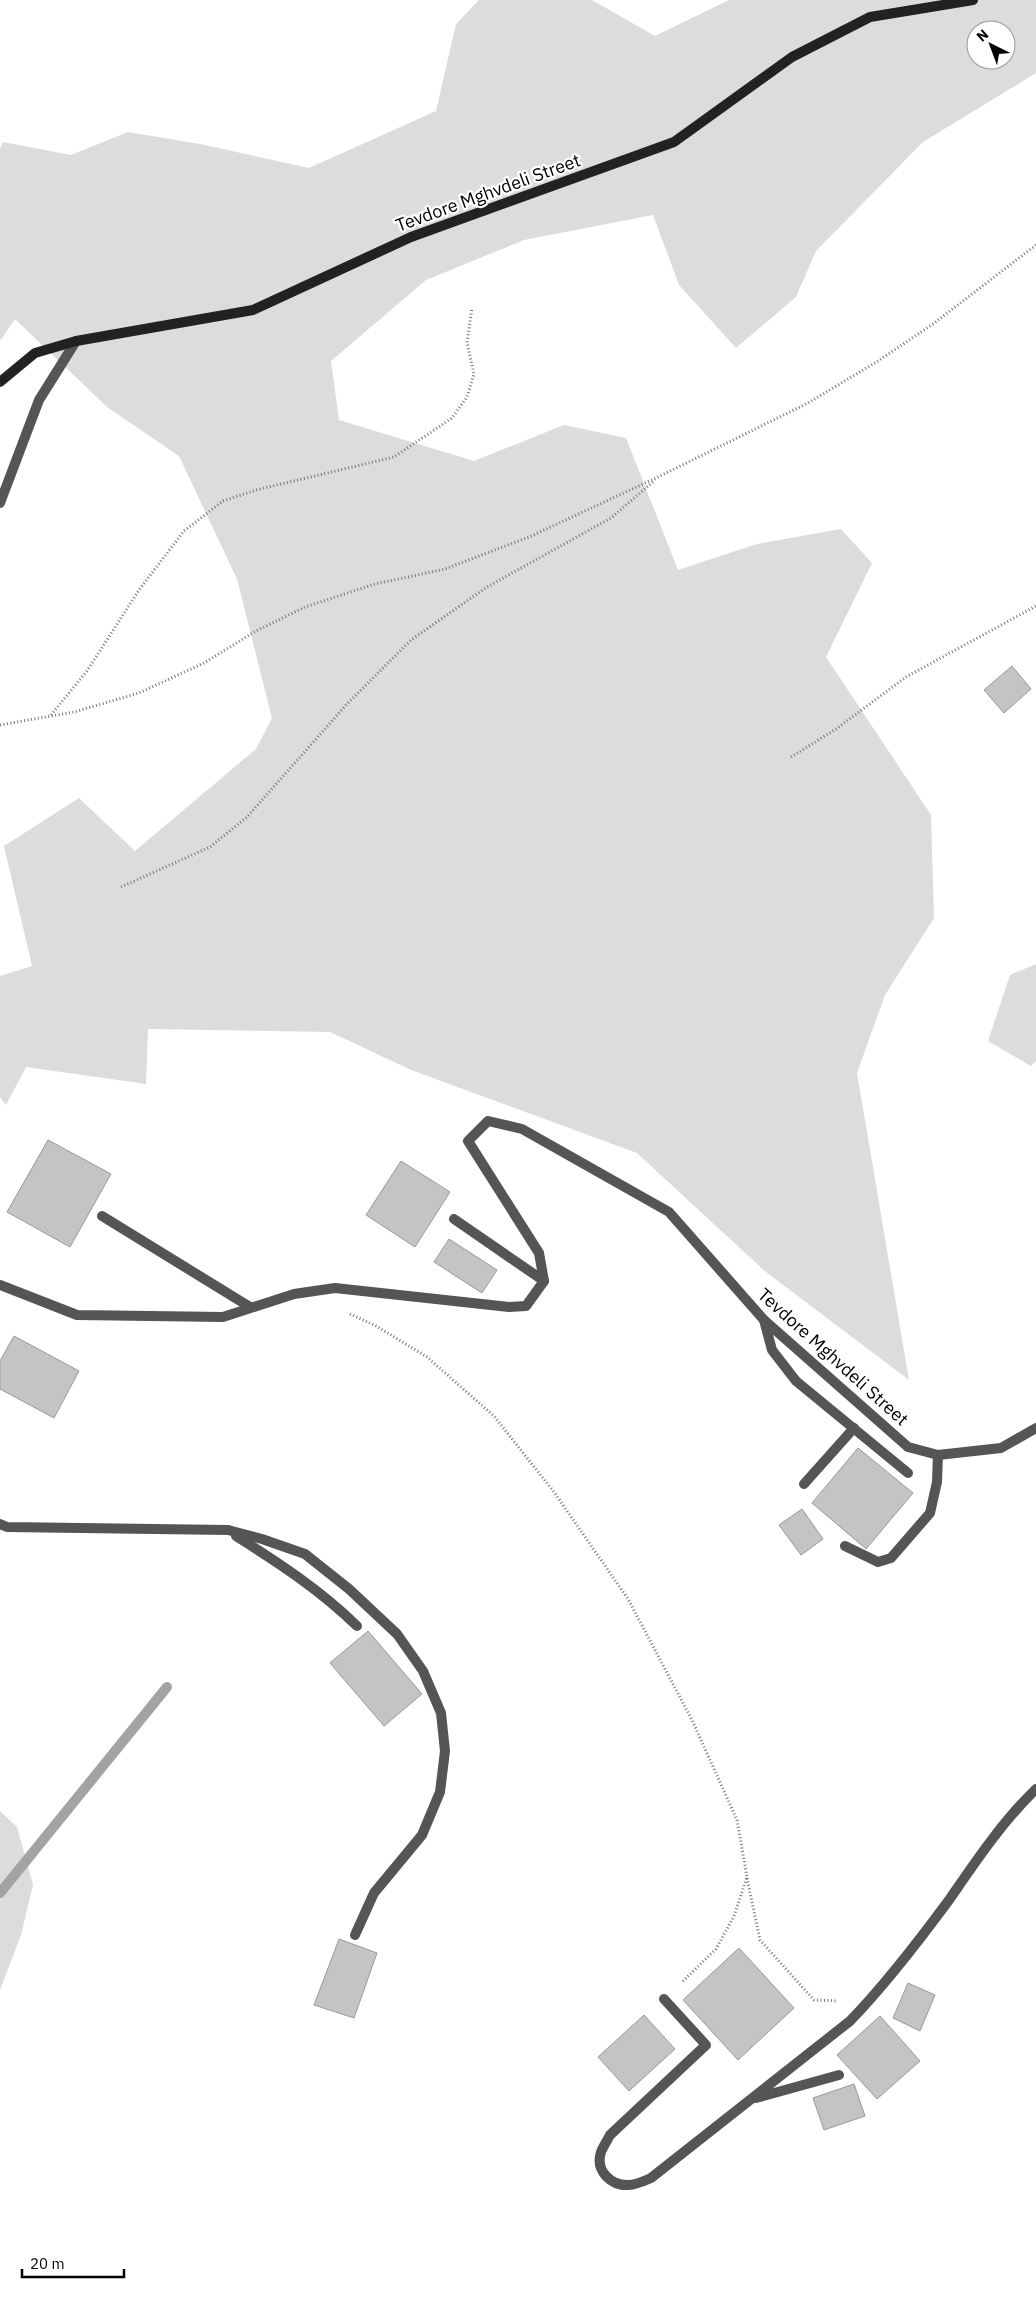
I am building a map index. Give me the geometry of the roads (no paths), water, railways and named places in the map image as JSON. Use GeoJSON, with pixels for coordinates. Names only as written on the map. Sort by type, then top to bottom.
{"type":"FeatureCollection","features":[{"type":"Feature","properties":{"kind":"street","name":"Tevdore Mghvdeli Street"},"geometry":{"type":"LineString","coordinates":[[0,382],[35,353],[76,341],[253,310],[411,238],[674,142],[792,57],[870,17],[973,0]]}},
{"type":"Feature","properties":{"kind":"street"},"geometry":{"type":"LineString","coordinates":[[0,503],[39,400],[76,341]]}},
{"type":"Feature","properties":{"kind":"street","name":"Tevdore Mghvdeli Street"},"geometry":{"type":"LineString","coordinates":[[544,1281],[539,1253],[468,1141],[488,1121],[522,1129],[669,1212],[764,1320],[908,1447],[938,1455],[1001,1448],[1036,1428]]}},
{"type":"Feature","properties":{"kind":"street"},"geometry":{"type":"LineString","coordinates":[[102,1216],[250,1307]]}},
{"type":"Feature","properties":{"kind":"street"},"geometry":{"type":"LineString","coordinates":[[0,1285],[77,1314],[223,1317],[294,1294],[335,1288],[509,1307],[526,1306],[544,1281],[454,1220]]}},
{"type":"Feature","properties":{"kind":"street"},"geometry":{"type":"LineString","coordinates":[[764,1320],[772,1350],[796,1380],[908,1473]]}},
{"type":"Feature","properties":{"kind":"street"},"geometry":{"type":"LineString","coordinates":[[804,1484],[854,1428]]}},
{"type":"Feature","properties":{"kind":"street"},"geometry":{"type":"LineString","coordinates":[[844,1546],[878,1562],[891,1558],[930,1512],[937,1482],[938,1455]]}},
{"type":"Feature","properties":{"kind":"street"},"geometry":{"type":"LineString","coordinates":[[0,1524],[6,1527],[228,1530],[262,1539],[305,1554],[349,1589],[397,1634],[423,1671],[441,1713],[445,1751],[440,1792],[422,1835],[374,1893],[355,1935]]}},
{"type":"Feature","properties":{"kind":"street"},"geometry":{"type":"LineString","coordinates":[[228,1530],[293,1572],[333,1603],[357,1626]]}},
{"type":"Feature","properties":{"kind":"street"},"geometry":{"type":"LineString","coordinates":[[664,1999],[706,2045],[610,2135],[600,2153],[599,2166],[606,2177],[618,2185],[631,2186],[651,2178],[850,2021],[869,2002],[937,1916],[1011,1814],[1036,1788]]}},
{"type":"Feature","properties":{"kind":"street"},"geometry":{"type":"LineString","coordinates":[[751,2100],[840,2075]]}},
{"type":"Feature","properties":{"kind":"waterway"},"geometry":{"type":"LineString","coordinates":[[0,1893],[167,1687]]}}]}
